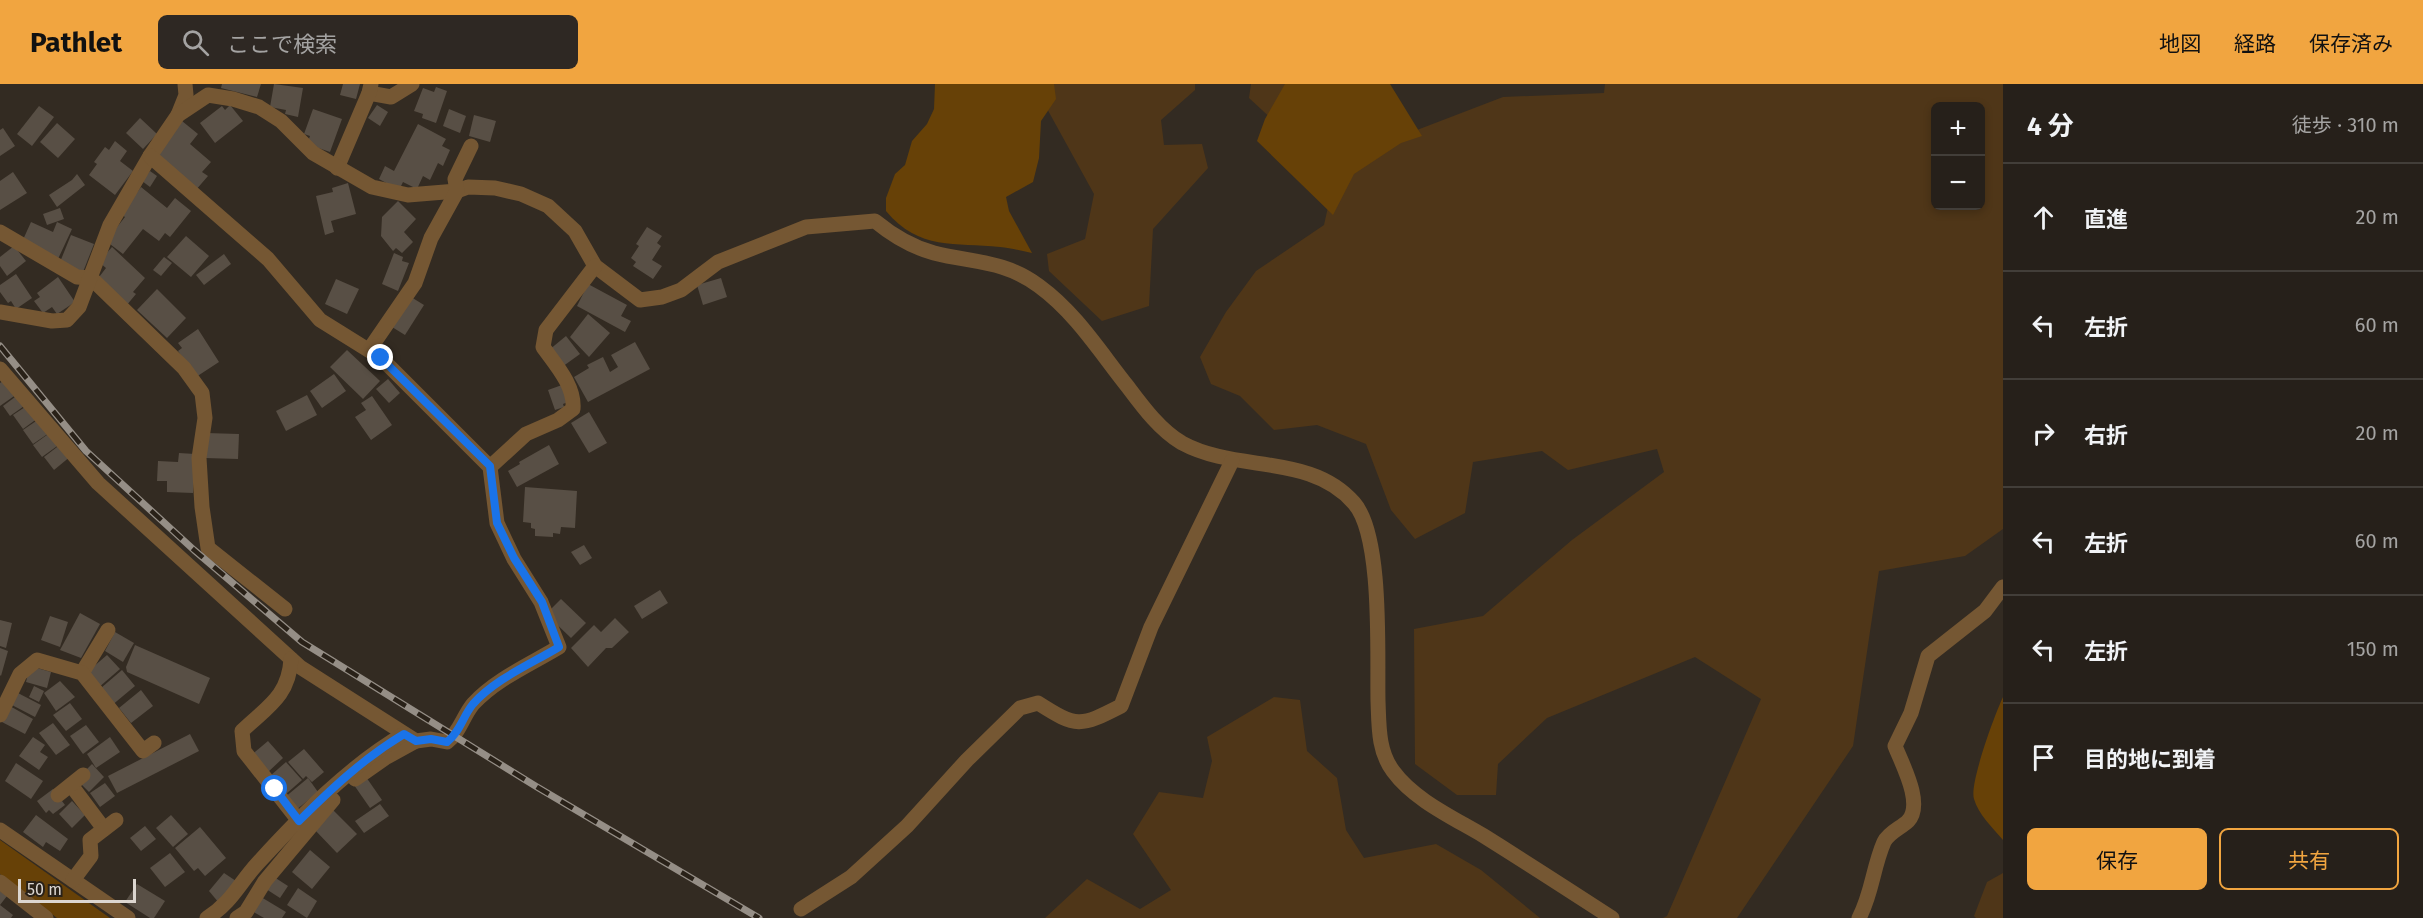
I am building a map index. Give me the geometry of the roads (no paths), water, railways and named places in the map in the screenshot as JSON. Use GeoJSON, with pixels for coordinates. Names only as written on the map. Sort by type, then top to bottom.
{"type":"FeatureCollection","features":[{"type":"Feature","properties":{"kind":"street"},"geometry":{"type":"LineString","coordinates":[[0,312],[52,321],[68,320],[79,307],[110,225],[150,156],[178,115],[186,94],[185,84]]}},
{"type":"Feature","properties":{"kind":"street"},"geometry":{"type":"LineString","coordinates":[[337,168],[370,89],[390,97],[412,84]]}},
{"type":"Feature","properties":{"kind":"street"},"geometry":{"type":"LineString","coordinates":[[178,115],[208,95],[233,99],[259,107],[281,121],[313,153],[372,187],[408,195],[457,191],[468,187],[495,188],[521,194],[548,206],[575,231],[594,266],[640,300],[662,297],[681,290],[718,262],[806,227],[875,221],[894,236],[931,252],[1002,265],[1037,284],[1069,311],[1151,418],[1182,443],[1232,461],[1282,467],[1321,477],[1341,490],[1356,505],[1368,533],[1375,586],[1379,729],[1383,754],[1394,773],[1420,797],[1539,870],[1611,918]]}},
{"type":"Feature","properties":{"kind":"street"},"geometry":{"type":"LineString","coordinates":[[369,350],[415,283],[431,238],[457,191],[455,179],[471,146]]}},
{"type":"Feature","properties":{"kind":"street"},"geometry":{"type":"LineString","coordinates":[[1,373],[98,483],[291,659],[410,737],[447,742],[455,736],[473,704],[502,681],[559,647],[542,602],[514,558],[497,523],[490,466],[381,358],[320,320],[268,260],[150,156]]}},
{"type":"Feature","properties":{"kind":"street"},"geometry":{"type":"LineString","coordinates":[[0,232],[77,277],[91,278],[184,368],[202,393],[205,418],[200,458],[202,507],[208,548],[285,609]]}},
{"type":"Feature","properties":{"kind":"street"},"geometry":{"type":"LineString","coordinates":[[490,466],[526,434],[558,420],[573,408],[574,398],[560,371],[543,347],[546,330],[594,266]]}},
{"type":"Feature","properties":{"kind":"street"},"geometry":{"type":"LineString","coordinates":[[801,909],[851,877],[907,826],[967,760],[1020,708],[1038,703],[1066,721],[1090,721],[1121,706],[1151,627],[1232,461]]}},
{"type":"Feature","properties":{"kind":"street"},"geometry":{"type":"LineString","coordinates":[[1859,918],[1867,904],[1885,840],[1910,819],[1914,807],[1914,796],[1894,746],[1911,713],[1928,656],[1985,611],[2003,586]]}},
{"type":"Feature","properties":{"kind":"street"},"geometry":{"type":"LineString","coordinates":[[82,673],[108,630]]}},
{"type":"Feature","properties":{"kind":"street"},"geometry":{"type":"LineString","coordinates":[[291,659],[290,676],[285,690],[242,731],[244,752],[299,821]]}},
{"type":"Feature","properties":{"kind":"street"},"geometry":{"type":"LineString","coordinates":[[0,715],[20,674],[37,660],[82,673],[143,751],[154,743]]}},
{"type":"Feature","properties":{"kind":"street"},"geometry":{"type":"LineString","coordinates":[[207,918],[229,902],[255,866],[336,784],[375,751],[410,737]]}},
{"type":"Feature","properties":{"kind":"street"},"geometry":{"type":"LineString","coordinates":[[237,918],[246,912],[265,881],[329,804],[356,778],[386,758],[410,737]]}},
{"type":"Feature","properties":{"kind":"street"},"geometry":{"type":"LineString","coordinates":[[58,795],[84,775]]}},
{"type":"Feature","properties":{"kind":"street"},"geometry":{"type":"LineString","coordinates":[[71,785],[110,825],[90,840],[91,856],[74,880]]}},
{"type":"Feature","properties":{"kind":"street"},"geometry":{"type":"LineString","coordinates":[[0,830],[129,918]]}},
{"type":"Feature","properties":{"kind":"street"},"geometry":{"type":"LineString","coordinates":[[0,882],[46,918]]}},
{"type":"Feature","properties":{"kind":"railway"},"geometry":{"type":"LineString","coordinates":[[0,346],[86,451],[194,550],[302,642],[537,787],[759,918]]}}]}
